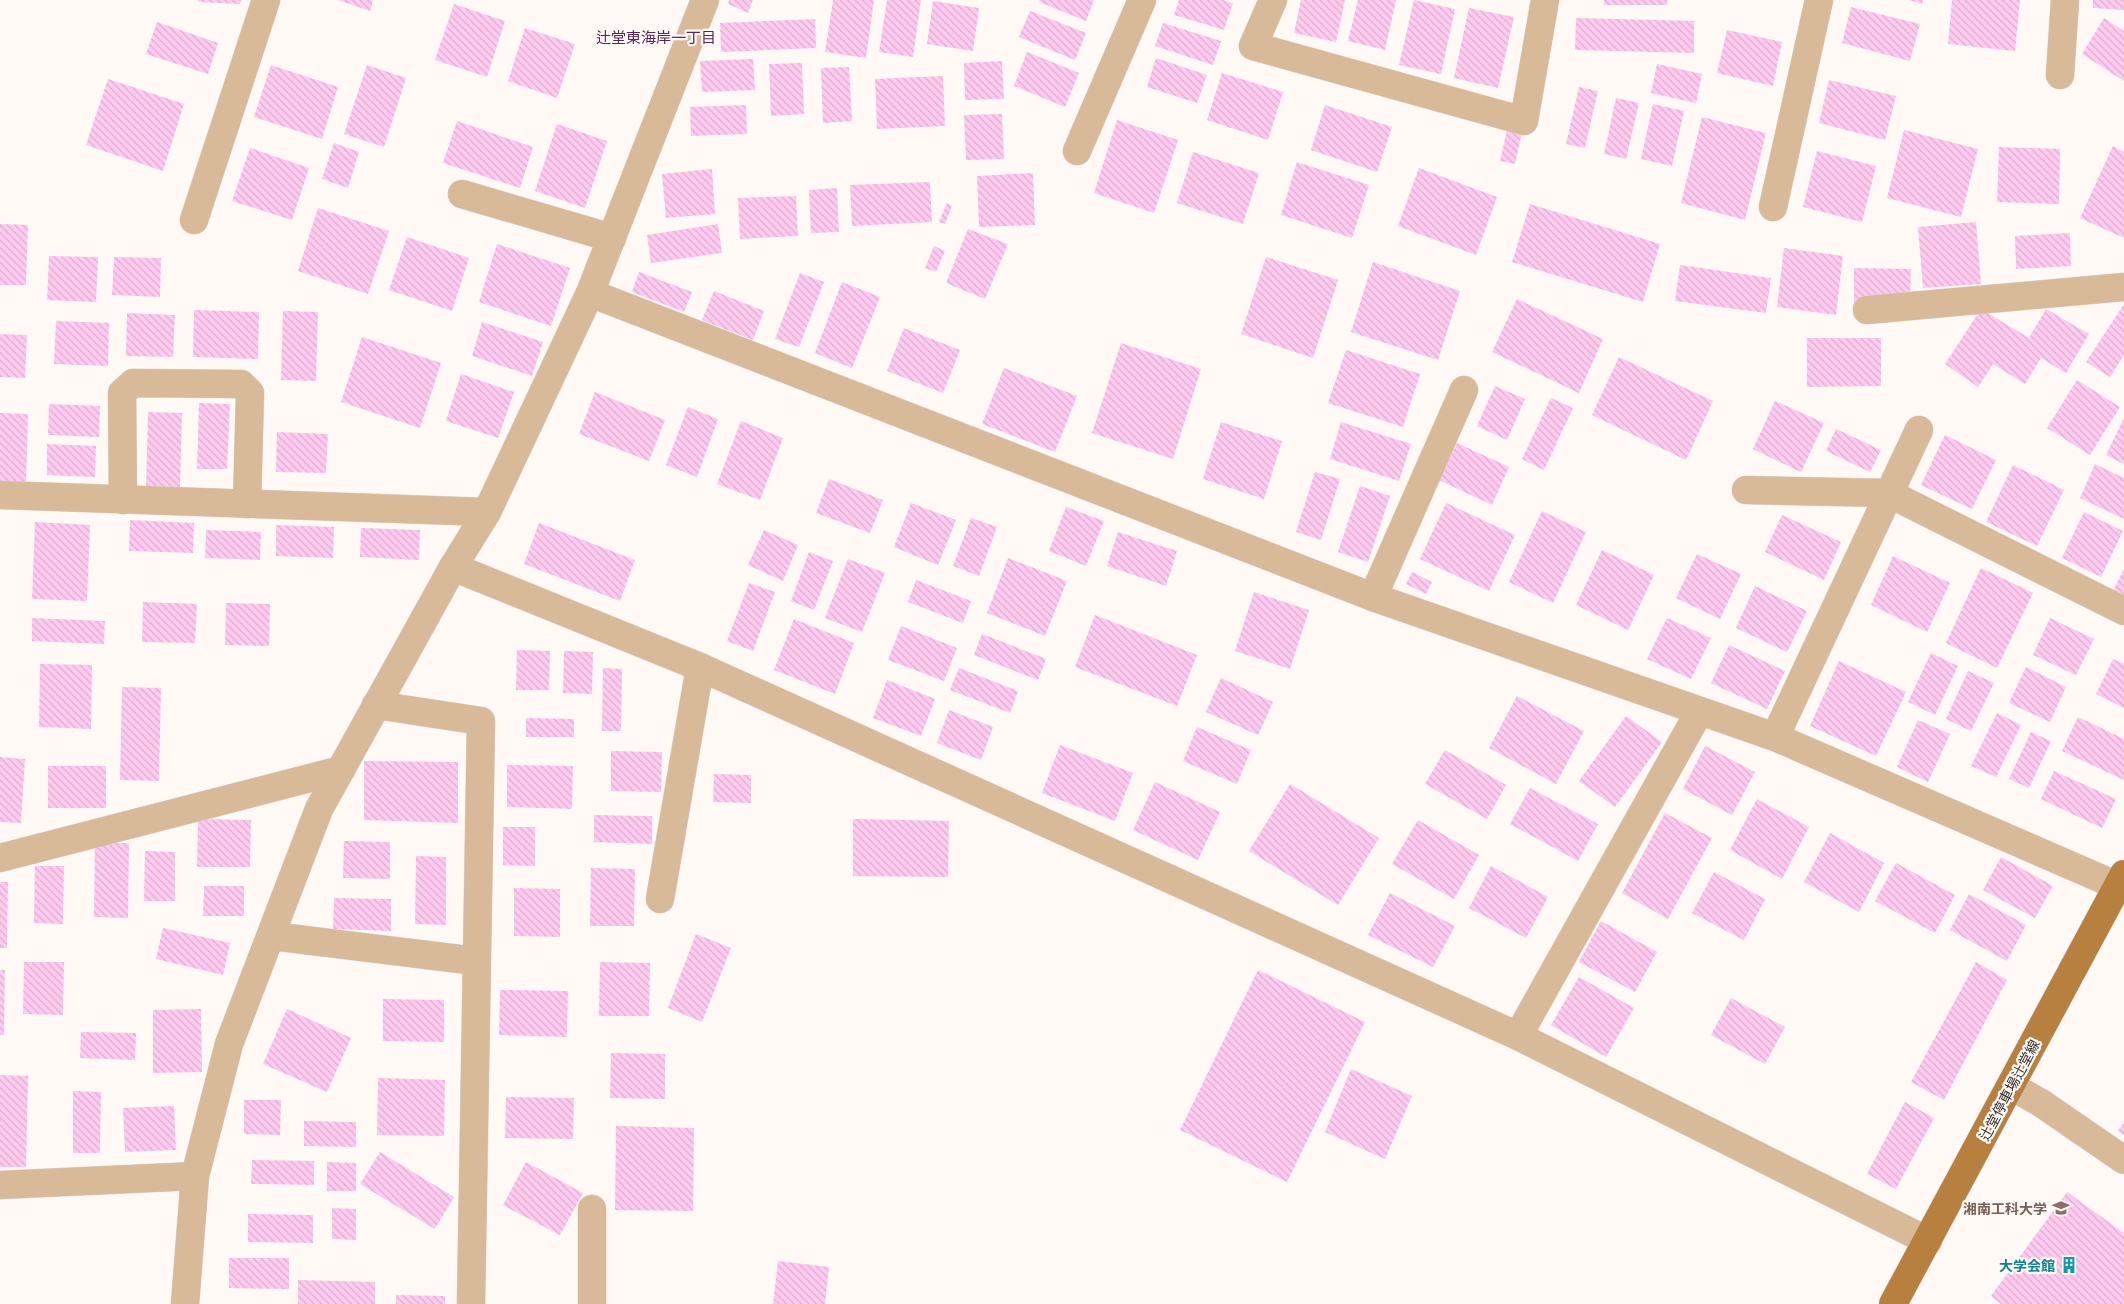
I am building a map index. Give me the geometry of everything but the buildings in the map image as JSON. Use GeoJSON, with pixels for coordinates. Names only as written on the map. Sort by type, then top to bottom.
{"type":"FeatureCollection","features":[{"type":"Feature","properties":{"kind":"main road","name":"辻堂停車場辻堂線"},"geometry":{"type":"LineString","coordinates":[[1893,1304],[2012,1086],[2121,880]]}},
{"type":"Feature","properties":{"kind":"street"},"geometry":{"type":"LineString","coordinates":[[194,220],[266,0]]}},
{"type":"Feature","properties":{"kind":"street"},"geometry":{"type":"LineString","coordinates":[[185,1304],[195,1176],[230,1044],[319,809],[453,567],[488,512],[590,293],[705,0]]}},
{"type":"Feature","properties":{"kind":"street"},"geometry":{"type":"LineString","coordinates":[[1077,151],[1142,0]]}},
{"type":"Feature","properties":{"kind":"street"},"geometry":{"type":"LineString","coordinates":[[1272,0],[1253,46],[1524,121],[1545,0]]}},
{"type":"Feature","properties":{"kind":"street"},"geometry":{"type":"LineString","coordinates":[[1773,206],[1818,0]]}},
{"type":"Feature","properties":{"kind":"street"},"geometry":{"type":"LineString","coordinates":[[2060,75],[2066,0]]}},
{"type":"Feature","properties":{"kind":"street"},"geometry":{"type":"LineString","coordinates":[[462,194],[612,238]]}},
{"type":"Feature","properties":{"kind":"street"},"geometry":{"type":"LineString","coordinates":[[1867,310],[2124,287]]}},
{"type":"Feature","properties":{"kind":"street"},"geometry":{"type":"LineString","coordinates":[[590,293],[1373,596],[1699,712],[1775,737],[2121,880]]}},
{"type":"Feature","properties":{"kind":"street"},"geometry":{"type":"LineString","coordinates":[[123,500],[122,393],[133,383],[241,384],[250,393],[247,504]]}},
{"type":"Feature","properties":{"kind":"street"},"geometry":{"type":"LineString","coordinates":[[1373,596],[1464,390]]}},
{"type":"Feature","properties":{"kind":"street"},"geometry":{"type":"LineString","coordinates":[[1775,737],[1919,430]]}},
{"type":"Feature","properties":{"kind":"street"},"geometry":{"type":"LineString","coordinates":[[1746,490],[1888,493],[2124,611]]}},
{"type":"Feature","properties":{"kind":"street"},"geometry":{"type":"LineString","coordinates":[[0,495],[488,512]]}},
{"type":"Feature","properties":{"kind":"street"},"geometry":{"type":"LineString","coordinates":[[453,567],[700,667],[1518,1036],[1928,1242]]}},
{"type":"Feature","properties":{"kind":"street"},"geometry":{"type":"LineString","coordinates":[[660,899],[700,667]]}},
{"type":"Feature","properties":{"kind":"street"},"geometry":{"type":"LineString","coordinates":[[376,705],[481,721],[471,1304]]}},
{"type":"Feature","properties":{"kind":"street"},"geometry":{"type":"LineString","coordinates":[[1518,1036],[1699,712]]}},
{"type":"Feature","properties":{"kind":"street"},"geometry":{"type":"LineString","coordinates":[[0,858],[341,770]]}},
{"type":"Feature","properties":{"kind":"street"},"geometry":{"type":"LineString","coordinates":[[272,936],[476,961]]}},
{"type":"Feature","properties":{"kind":"street"},"geometry":{"type":"LineString","coordinates":[[2012,1086],[2041,1103],[2124,1160]]}},
{"type":"Feature","properties":{"kind":"street"},"geometry":{"type":"LineString","coordinates":[[0,1185],[195,1176]]}},
{"type":"Feature","properties":{"kind":"street"},"geometry":{"type":"LineString","coordinates":[[592,1209],[592,1304]]}},
{"type":"Feature","properties":{"kind":"place","name":"湘南工科大学"},"geometry":{"type":"Point","coordinates":[2061,1208]}},
{"type":"Feature","properties":{"kind":"place","name":"大学会館"},"geometry":{"type":"Point","coordinates":[2069,1265]}},
{"type":"Feature","properties":{"kind":"district","name":"辻堂東海岸一丁目"},"geometry":{"type":"Point","coordinates":[656,37]}}]}
